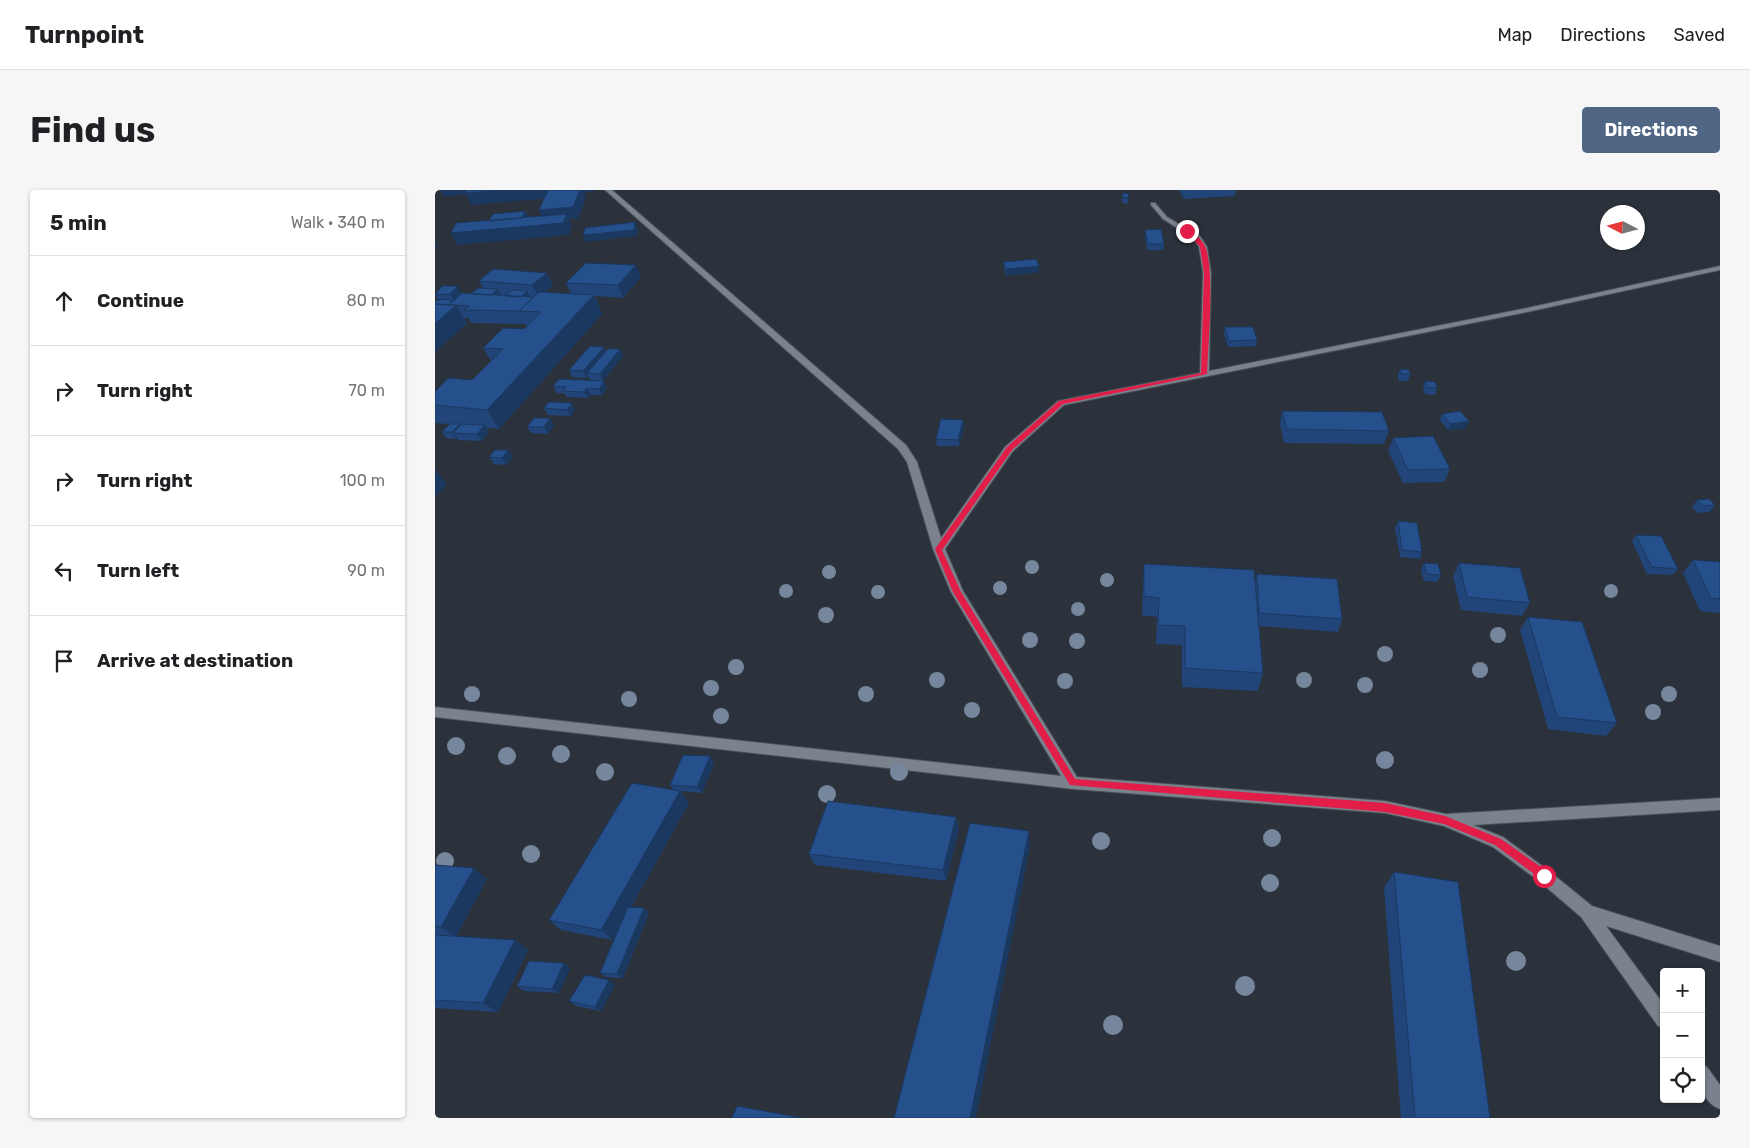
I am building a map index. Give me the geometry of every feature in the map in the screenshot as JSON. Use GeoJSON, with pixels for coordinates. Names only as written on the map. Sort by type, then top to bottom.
{"type":"FeatureCollection","features":[{"type":"Feature","properties":{"kind":"street"},"geometry":{"type":"LineString","coordinates":[[608,190],[902,447],[912,462],[939,549],[957,592],[1073,782]]}},
{"type":"Feature","properties":{"kind":"street"},"geometry":{"type":"LineString","coordinates":[[1153,204],[1165,218],[1197,238],[1203,247],[1207,273],[1204,374]]}},
{"type":"Feature","properties":{"kind":"street"},"geometry":{"type":"LineString","coordinates":[[939,549],[1009,449],[1061,403],[1527,310],[1720,268]]}},
{"type":"Feature","properties":{"kind":"street"},"geometry":{"type":"LineString","coordinates":[[435,712],[1073,782],[1385,808],[1445,820],[1498,842],[1544,876],[1587,912],[1660,1014]]}},
{"type":"Feature","properties":{"kind":"street"},"geometry":{"type":"LineString","coordinates":[[1445,820],[1720,804]]}},
{"type":"Feature","properties":{"kind":"street"},"geometry":{"type":"LineString","coordinates":[[1587,912],[1720,954]]}},
{"type":"Feature","properties":{"kind":"street"},"geometry":{"type":"LineString","coordinates":[[1705,1079],[1720,1100]]}},
{"type":"Feature","properties":{"kind":"building"},"geometry":{"type":"Polygon","coordinates":[[[467,190],[505,190],[465,193],[467,190]]]}},
{"type":"Feature","properties":{"kind":"building"},"geometry":{"type":"Polygon","coordinates":[[[548,190],[580,190],[573,207],[539,210],[548,190]]]}},
{"type":"Feature","properties":{"kind":"building"},"geometry":{"type":"Polygon","coordinates":[[[1123,193],[1129,194],[1128,198],[1122,197],[1123,193]]]}},
{"type":"Feature","properties":{"kind":"building"},"geometry":{"type":"Polygon","coordinates":[[[525,211],[522,218],[489,221],[493,214],[525,211]]]}},
{"type":"Feature","properties":{"kind":"building"},"geometry":{"type":"Polygon","coordinates":[[[567,214],[563,223],[451,233],[456,223],[567,214]]]}},
{"type":"Feature","properties":{"kind":"building"},"geometry":{"type":"Polygon","coordinates":[[[635,222],[634,230],[583,235],[585,228],[635,222]]]}},
{"type":"Feature","properties":{"kind":"building"},"geometry":{"type":"Polygon","coordinates":[[[1161,229],[1164,244],[1148,244],[1145,230],[1161,229]]]}},
{"type":"Feature","properties":{"kind":"building"},"geometry":{"type":"Polygon","coordinates":[[[1036,259],[1039,266],[1006,269],[1003,262],[1036,259]]]}},
{"type":"Feature","properties":{"kind":"building"},"geometry":{"type":"Polygon","coordinates":[[[586,263],[636,265],[618,285],[566,283],[586,263]]]}},
{"type":"Feature","properties":{"kind":"building"},"geometry":{"type":"Polygon","coordinates":[[[493,269],[547,273],[532,285],[479,281],[493,269]]]}},
{"type":"Feature","properties":{"kind":"building"},"geometry":{"type":"Polygon","coordinates":[[[442,286],[458,286],[450,294],[435,295],[442,286]]]}},
{"type":"Feature","properties":{"kind":"building"},"geometry":{"type":"Polygon","coordinates":[[[478,288],[498,289],[491,295],[471,294],[478,288]]]}},
{"type":"Feature","properties":{"kind":"building"},"geometry":{"type":"Polygon","coordinates":[[[512,290],[527,291],[521,297],[505,296],[512,290]]]}},
{"type":"Feature","properties":{"kind":"building"},"geometry":{"type":"Polygon","coordinates":[[[539,292],[594,295],[487,410],[435,405],[435,392],[448,378],[472,380],[503,349],[483,348],[503,328],[524,329],[541,312],[519,311],[539,292]]]}},
{"type":"Feature","properties":{"kind":"building"},"geometry":{"type":"Polygon","coordinates":[[[462,293],[533,297],[519,311],[464,310],[469,306],[449,305],[462,293]]]}},
{"type":"Feature","properties":{"kind":"building"},"geometry":{"type":"Polygon","coordinates":[[[445,299],[452,302],[449,305],[435,304],[435,301],[445,299]]]}},
{"type":"Feature","properties":{"kind":"building"},"geometry":{"type":"Polygon","coordinates":[[[435,304],[456,305],[435,324],[435,304]]]}},
{"type":"Feature","properties":{"kind":"building"},"geometry":{"type":"Polygon","coordinates":[[[1225,327],[1253,327],[1257,340],[1229,341],[1225,327]]]}},
{"type":"Feature","properties":{"kind":"building"},"geometry":{"type":"Polygon","coordinates":[[[590,346],[604,347],[583,371],[569,370],[590,346]]]}},
{"type":"Feature","properties":{"kind":"building"},"geometry":{"type":"Polygon","coordinates":[[[608,349],[620,349],[600,374],[587,373],[608,349]]]}},
{"type":"Feature","properties":{"kind":"building"},"geometry":{"type":"Polygon","coordinates":[[[1400,369],[1409,370],[1410,374],[1401,374],[1400,369]]]}},
{"type":"Feature","properties":{"kind":"building"},"geometry":{"type":"Polygon","coordinates":[[[559,379],[604,381],[599,389],[587,388],[584,392],[563,391],[566,387],[553,386],[559,379]]]}},
{"type":"Feature","properties":{"kind":"building"},"geometry":{"type":"Polygon","coordinates":[[[1425,381],[1435,382],[1437,388],[1427,388],[1425,381]]]}},
{"type":"Feature","properties":{"kind":"building"},"geometry":{"type":"Polygon","coordinates":[[[549,402],[572,403],[567,410],[544,408],[549,402]]]}},
{"type":"Feature","properties":{"kind":"building"},"geometry":{"type":"Polygon","coordinates":[[[1282,411],[1382,412],[1389,431],[1287,429],[1282,411]]]}},
{"type":"Feature","properties":{"kind":"building"},"geometry":{"type":"Polygon","coordinates":[[[1460,411],[1469,421],[1451,424],[1442,414],[1460,411]]]}},
{"type":"Feature","properties":{"kind":"building"},"geometry":{"type":"Polygon","coordinates":[[[534,418],[550,418],[544,427],[527,427],[534,418]]]}},
{"type":"Feature","properties":{"kind":"building"},"geometry":{"type":"Polygon","coordinates":[[[941,419],[963,420],[958,440],[936,439],[941,419]]]}},
{"type":"Feature","properties":{"kind":"building"},"geometry":{"type":"Polygon","coordinates":[[[450,424],[460,424],[452,432],[442,432],[450,424]]]}},
{"type":"Feature","properties":{"kind":"building"},"geometry":{"type":"Polygon","coordinates":[[[462,424],[485,425],[477,434],[453,433],[462,424]]]}},
{"type":"Feature","properties":{"kind":"building"},"geometry":{"type":"Polygon","coordinates":[[[1433,436],[1450,469],[1408,470],[1393,438],[1433,436]]]}},
{"type":"Feature","properties":{"kind":"building"},"geometry":{"type":"Polygon","coordinates":[[[495,450],[508,450],[502,458],[489,457],[495,450]]]}},
{"type":"Feature","properties":{"kind":"building"},"geometry":{"type":"Polygon","coordinates":[[[1709,499],[1715,505],[1703,506],[1697,500],[1709,499]]]}},
{"type":"Feature","properties":{"kind":"building"},"geometry":{"type":"Polygon","coordinates":[[[1398,521],[1417,523],[1422,552],[1402,550],[1398,521]]]}},
{"type":"Feature","properties":{"kind":"building"},"geometry":{"type":"Polygon","coordinates":[[[1636,535],[1661,536],[1678,569],[1652,567],[1636,535]]]}},
{"type":"Feature","properties":{"kind":"building"},"geometry":{"type":"Polygon","coordinates":[[[1693,560],[1720,562],[1720,599],[1711,598],[1693,560]]]}},
{"type":"Feature","properties":{"kind":"building"},"geometry":{"type":"Polygon","coordinates":[[[1424,563],[1438,564],[1441,575],[1427,574],[1424,563]]]}},
{"type":"Feature","properties":{"kind":"building"},"geometry":{"type":"Polygon","coordinates":[[[1459,563],[1520,568],[1530,603],[1467,597],[1459,563]]]}},
{"type":"Feature","properties":{"kind":"building"},"geometry":{"type":"Polygon","coordinates":[[[1144,564],[1254,570],[1263,673],[1185,668],[1185,626],[1158,625],[1159,598],[1144,596],[1144,564]]]}},
{"type":"Feature","properties":{"kind":"building"},"geometry":{"type":"Polygon","coordinates":[[[1257,574],[1337,579],[1342,619],[1259,613],[1257,574]]]}},
{"type":"Feature","properties":{"kind":"building"},"geometry":{"type":"Polygon","coordinates":[[[1528,617],[1582,622],[1617,723],[1557,717],[1528,617]]]}},
{"type":"Feature","properties":{"kind":"building"},"geometry":{"type":"Polygon","coordinates":[[[683,755],[710,756],[697,787],[670,785],[683,755]]]}},
{"type":"Feature","properties":{"kind":"building"},"geometry":{"type":"Polygon","coordinates":[[[632,783],[680,791],[601,930],[549,920],[632,783]]]}},
{"type":"Feature","properties":{"kind":"building"},"geometry":{"type":"Polygon","coordinates":[[[828,801],[956,817],[943,870],[809,854],[828,801]]]}},
{"type":"Feature","properties":{"kind":"building"},"geometry":{"type":"Polygon","coordinates":[[[970,823],[1029,831],[970,1118],[894,1118],[970,823]]]}},
{"type":"Feature","properties":{"kind":"building"},"geometry":{"type":"Polygon","coordinates":[[[435,865],[474,868],[441,927],[435,926],[435,865]]]}},
{"type":"Feature","properties":{"kind":"building"},"geometry":{"type":"Polygon","coordinates":[[[1394,872],[1458,882],[1490,1118],[1415,1118],[1394,872]]]}},
{"type":"Feature","properties":{"kind":"building"},"geometry":{"type":"Polygon","coordinates":[[[628,907],[644,908],[617,974],[600,973],[628,907]]]}},
{"type":"Feature","properties":{"kind":"building"},"geometry":{"type":"Polygon","coordinates":[[[435,935],[515,940],[483,1003],[435,1000],[435,935]]]}},
{"type":"Feature","properties":{"kind":"building"},"geometry":{"type":"Polygon","coordinates":[[[529,961],[564,963],[552,989],[517,986],[529,961]]]}},
{"type":"Feature","properties":{"kind":"building"},"geometry":{"type":"Polygon","coordinates":[[[585,975],[609,980],[595,1007],[569,1001],[585,975]]]}},
{"type":"Feature","properties":{"kind":"building"},"geometry":{"type":"Polygon","coordinates":[[[737,1106],[802,1118],[732,1118],[737,1106]]]}},
{"type":"Feature","properties":{"kind":"route"},"geometry":{"type":"LineString","coordinates":[[1187,231],[1197,238],[1203,247],[1207,273],[1204,374],[1061,403],[1009,449],[939,549],[957,592],[1073,782],[1385,808],[1445,820],[1498,842],[1544,876]]}}]}
